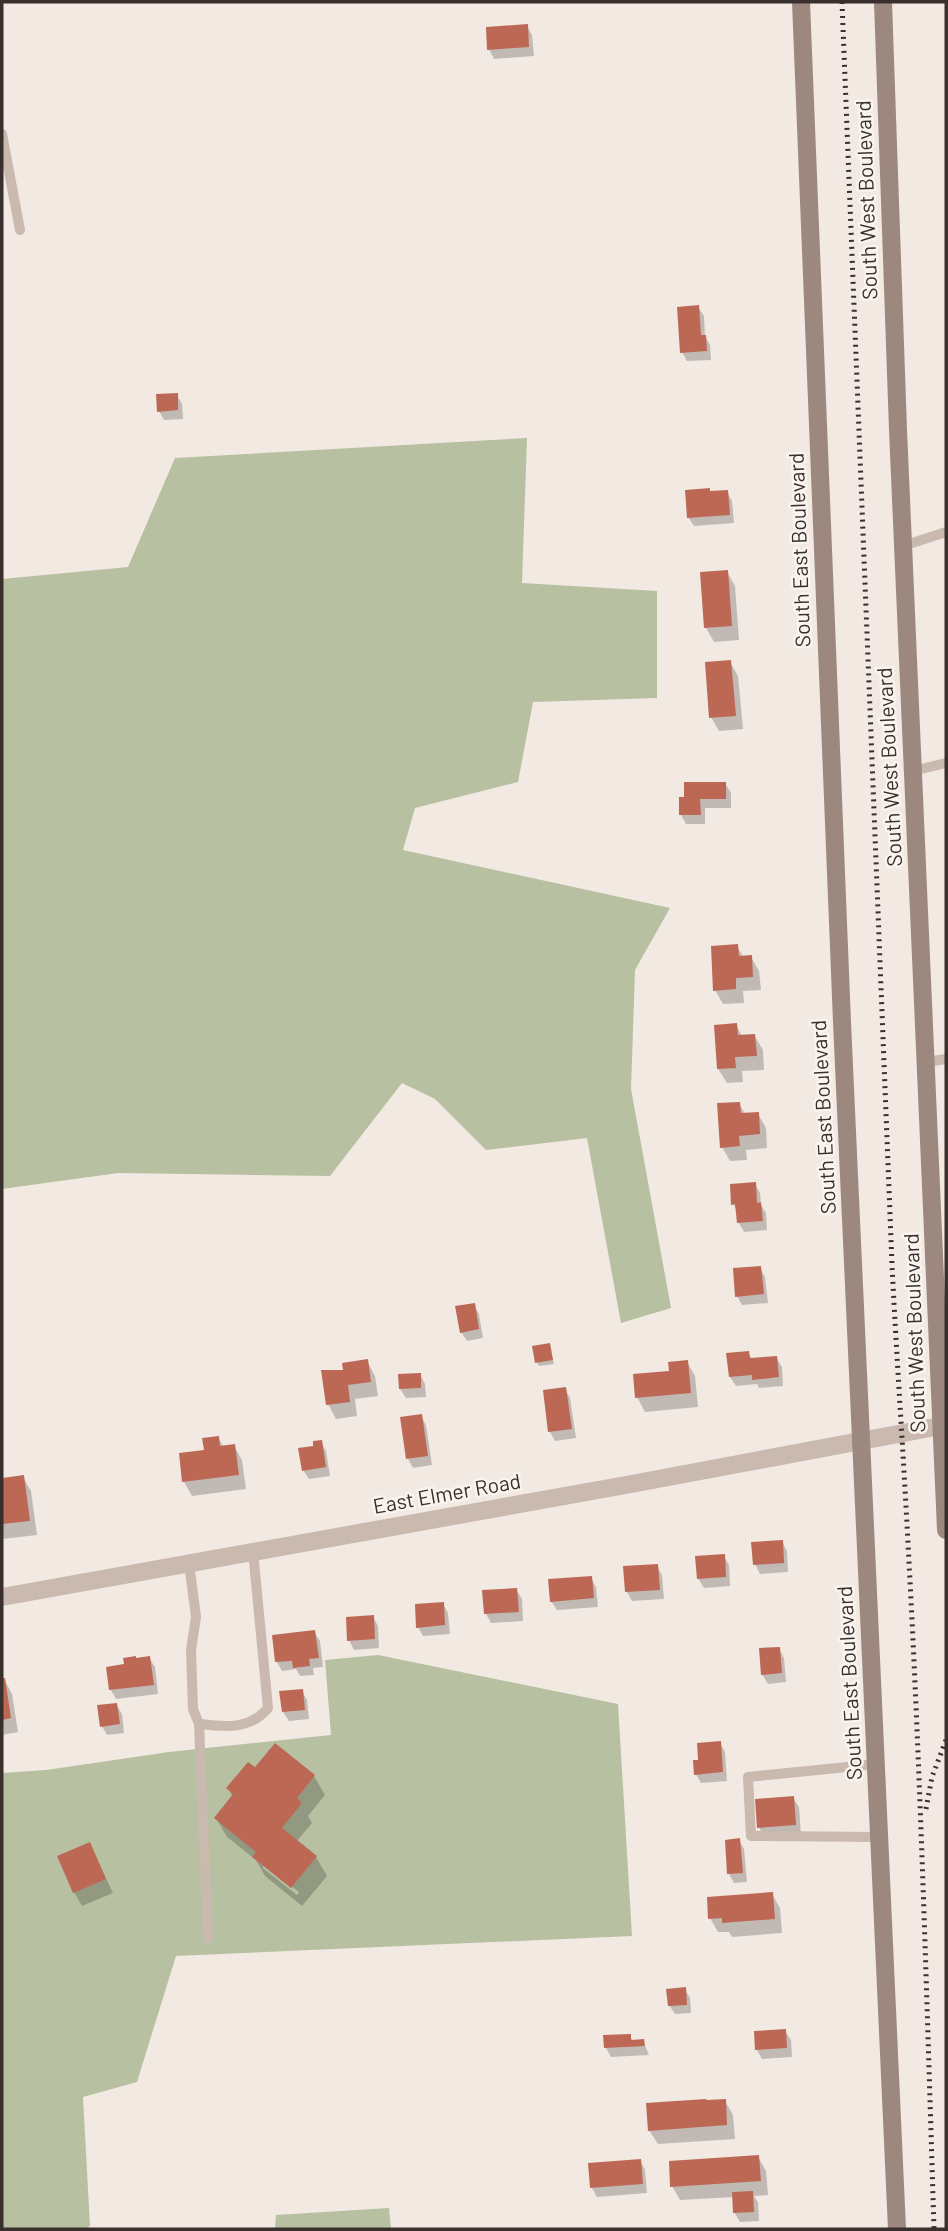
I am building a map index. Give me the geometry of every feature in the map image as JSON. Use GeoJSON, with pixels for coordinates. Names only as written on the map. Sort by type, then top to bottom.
{"type":"FeatureCollection","features":[{"type":"Feature","properties":{"kind":"main road","name":"South East Boulevard"},"geometry":{"type":"LineString","coordinates":[[801,2],[841,994],[897,2229]]}},
{"type":"Feature","properties":{"kind":"main road","name":"South West Boulevard"},"geometry":{"type":"LineString","coordinates":[[883,2],[926,1062],[940,1249],[946,1530]]}},
{"type":"Feature","properties":{"kind":"street","name":"East Elmer Road"},"geometry":{"type":"LineString","coordinates":[[2,1597],[944,1426]]}},
{"type":"Feature","properties":{"kind":"lane"},"geometry":{"type":"LineString","coordinates":[[2,134],[20,230]]}},
{"type":"Feature","properties":{"kind":"lane"},"geometry":{"type":"LineString","coordinates":[[903,546],[946,532]]}},
{"type":"Feature","properties":{"kind":"lane"},"geometry":{"type":"LineString","coordinates":[[913,771],[946,763]]}},
{"type":"Feature","properties":{"kind":"lane"},"geometry":{"type":"LineString","coordinates":[[926,1062],[946,1059]]}},
{"type":"Feature","properties":{"kind":"lane"},"geometry":{"type":"LineString","coordinates":[[199,1724],[228,1727],[259,1719],[268,1708],[253,1551]]}},
{"type":"Feature","properties":{"kind":"lane"},"geometry":{"type":"LineString","coordinates":[[189,1563],[196,1617],[191,1650],[193,1709],[199,1724],[208,1938]]}},
{"type":"Feature","properties":{"kind":"lane"},"geometry":{"type":"LineString","coordinates":[[877,1764],[748,1777],[751,1836],[880,1838]]}},
{"type":"Feature","properties":{"kind":"green space"},"geometry":{"type":"Polygon","coordinates":[[[527,438],[522,583],[657,591],[657,698],[533,702],[518,782],[415,808],[403,850],[670,908],[635,970],[631,1089],[671,1308],[621,1323],[587,1138],[486,1150],[435,1099],[402,1083],[330,1176],[118,1173],[2,1189],[2,579],[128,567],[175,458],[527,438]]]}},
{"type":"Feature","properties":{"kind":"green space"},"geometry":{"type":"Polygon","coordinates":[[[378,1655],[618,1704],[632,1936],[176,1956],[137,2082],[83,2097],[90,2226],[85,2229],[2,2229],[2,1773],[331,1735],[325,1660],[378,1655]]]}},
{"type":"Feature","properties":{"kind":"green space"},"geometry":{"type":"Polygon","coordinates":[[[389,2208],[391,2229],[275,2229],[276,2215],[389,2208]]]}},
{"type":"Feature","properties":{"kind":"building"},"geometry":{"type":"Polygon","coordinates":[[[528,24],[529,47],[487,50],[486,27],[528,24]]]}},
{"type":"Feature","properties":{"kind":"building"},"geometry":{"type":"Polygon","coordinates":[[[699,305],[701,335],[706,335],[707,351],[680,353],[677,307],[699,305]]]}},
{"type":"Feature","properties":{"kind":"building"},"geometry":{"type":"Polygon","coordinates":[[[178,393],[178,410],[157,412],[156,394],[178,393]]]}},
{"type":"Feature","properties":{"kind":"building"},"geometry":{"type":"Polygon","coordinates":[[[710,488],[710,491],[728,490],[730,515],[687,518],[685,490],[710,488]]]}},
{"type":"Feature","properties":{"kind":"building"},"geometry":{"type":"Polygon","coordinates":[[[728,570],[732,626],[704,628],[700,572],[728,570]]]}},
{"type":"Feature","properties":{"kind":"building"},"geometry":{"type":"Polygon","coordinates":[[[731,660],[736,716],[709,718],[705,662],[731,660]]]}},
{"type":"Feature","properties":{"kind":"building"},"geometry":{"type":"Polygon","coordinates":[[[684,782],[726,782],[726,799],[700,799],[701,815],[679,815],[679,797],[684,797],[684,782]]]}},
{"type":"Feature","properties":{"kind":"building"},"geometry":{"type":"Polygon","coordinates":[[[738,944],[739,956],[752,955],[753,977],[736,978],[736,989],[713,991],[711,946],[738,944]]]}},
{"type":"Feature","properties":{"kind":"building"},"geometry":{"type":"Polygon","coordinates":[[[737,1023],[738,1035],[755,1034],[757,1056],[735,1057],[736,1068],[717,1069],[714,1025],[737,1023]]]}},
{"type":"Feature","properties":{"kind":"building"},"geometry":{"type":"Polygon","coordinates":[[[740,1102],[741,1113],[759,1112],[760,1134],[739,1136],[740,1146],[720,1148],[717,1103],[740,1102]]]}},
{"type":"Feature","properties":{"kind":"building"},"geometry":{"type":"Polygon","coordinates":[[[756,1182],[757,1203],[761,1202],[763,1221],[737,1223],[735,1204],[731,1205],[730,1184],[756,1182]]]}},
{"type":"Feature","properties":{"kind":"building"},"geometry":{"type":"Polygon","coordinates":[[[761,1266],[764,1294],[735,1297],[733,1268],[761,1266]]]}},
{"type":"Feature","properties":{"kind":"building"},"geometry":{"type":"Polygon","coordinates":[[[475,1303],[479,1329],[460,1333],[455,1306],[475,1303]]]}},
{"type":"Feature","properties":{"kind":"building"},"geometry":{"type":"Polygon","coordinates":[[[550,1343],[553,1360],[535,1363],[532,1346],[550,1343]]]}},
{"type":"Feature","properties":{"kind":"building"},"geometry":{"type":"Polygon","coordinates":[[[749,1351],[750,1358],[777,1356],[779,1377],[752,1380],[752,1375],[729,1377],[726,1353],[749,1351]]]}},
{"type":"Feature","properties":{"kind":"building"},"geometry":{"type":"Polygon","coordinates":[[[368,1359],[371,1382],[348,1385],[350,1402],[326,1405],[321,1370],[343,1370],[342,1363],[368,1359]]]}},
{"type":"Feature","properties":{"kind":"building"},"geometry":{"type":"Polygon","coordinates":[[[688,1360],[691,1393],[635,1398],[633,1374],[669,1371],[668,1362],[688,1360]]]}},
{"type":"Feature","properties":{"kind":"building"},"geometry":{"type":"Polygon","coordinates":[[[421,1373],[421,1388],[399,1389],[398,1374],[421,1373]]]}},
{"type":"Feature","properties":{"kind":"building"},"geometry":{"type":"Polygon","coordinates":[[[566,1387],[572,1429],[548,1432],[543,1390],[566,1387]]]}},
{"type":"Feature","properties":{"kind":"building"},"geometry":{"type":"Polygon","coordinates":[[[422,1414],[428,1456],[406,1459],[400,1417],[422,1414]]]}},
{"type":"Feature","properties":{"kind":"building"},"geometry":{"type":"Polygon","coordinates":[[[219,1436],[220,1446],[235,1444],[239,1475],[182,1482],[179,1453],[204,1450],[202,1438],[219,1436]]]}},
{"type":"Feature","properties":{"kind":"building"},"geometry":{"type":"Polygon","coordinates":[[[322,1440],[326,1467],[302,1471],[298,1448],[313,1446],[313,1441],[322,1440]]]}},
{"type":"Feature","properties":{"kind":"building"},"geometry":{"type":"Polygon","coordinates":[[[24,1475],[30,1521],[2,1524],[2,1478],[24,1475]]]}},
{"type":"Feature","properties":{"kind":"building"},"geometry":{"type":"Polygon","coordinates":[[[783,1540],[784,1563],[753,1565],[751,1542],[783,1540]]]}},
{"type":"Feature","properties":{"kind":"building"},"geometry":{"type":"Polygon","coordinates":[[[725,1554],[726,1577],[697,1579],[695,1556],[725,1554]]]}},
{"type":"Feature","properties":{"kind":"building"},"geometry":{"type":"Polygon","coordinates":[[[658,1564],[660,1590],[625,1592],[623,1566],[658,1564]]]}},
{"type":"Feature","properties":{"kind":"building"},"geometry":{"type":"Polygon","coordinates":[[[592,1576],[594,1598],[550,1602],[548,1579],[592,1576]]]}},
{"type":"Feature","properties":{"kind":"building"},"geometry":{"type":"Polygon","coordinates":[[[517,1588],[519,1612],[484,1614],[482,1590],[517,1588]]]}},
{"type":"Feature","properties":{"kind":"building"},"geometry":{"type":"Polygon","coordinates":[[[444,1602],[445,1625],[416,1628],[415,1604],[444,1602]]]}},
{"type":"Feature","properties":{"kind":"building"},"geometry":{"type":"Polygon","coordinates":[[[374,1615],[375,1639],[347,1641],[346,1617],[374,1615]]]}},
{"type":"Feature","properties":{"kind":"building"},"geometry":{"type":"Polygon","coordinates":[[[315,1630],[319,1658],[309,1659],[310,1666],[293,1668],[292,1661],[275,1662],[272,1635],[315,1630]]]}},
{"type":"Feature","properties":{"kind":"building"},"geometry":{"type":"Polygon","coordinates":[[[780,1647],[782,1673],[761,1675],[759,1648],[780,1647]]]}},
{"type":"Feature","properties":{"kind":"building"},"geometry":{"type":"Polygon","coordinates":[[[150,1656],[154,1685],[109,1690],[106,1667],[124,1664],[123,1658],[150,1656]]]}},
{"type":"Feature","properties":{"kind":"building"},"geometry":{"type":"Polygon","coordinates":[[[2,1678],[5,1678],[11,1718],[2,1720],[2,1678]]]}},
{"type":"Feature","properties":{"kind":"building"},"geometry":{"type":"Polygon","coordinates":[[[303,1689],[305,1710],[282,1712],[279,1691],[303,1689]]]}},
{"type":"Feature","properties":{"kind":"building"},"geometry":{"type":"Polygon","coordinates":[[[117,1703],[120,1724],[100,1727],[97,1705],[117,1703]]]}},
{"type":"Feature","properties":{"kind":"building"},"geometry":{"type":"Polygon","coordinates":[[[721,1741],[723,1772],[694,1775],[693,1760],[698,1760],[697,1743],[721,1741]]]}},
{"type":"Feature","properties":{"kind":"building"},"geometry":{"type":"Polygon","coordinates":[[[275,1743],[315,1775],[297,1798],[302,1803],[282,1828],[317,1856],[291,1888],[252,1857],[256,1852],[214,1818],[233,1794],[226,1788],[248,1762],[255,1767],[275,1743]]]}},
{"type":"Feature","properties":{"kind":"building"},"geometry":{"type":"Polygon","coordinates":[[[794,1796],[796,1825],[757,1828],[755,1799],[794,1796]]]}},
{"type":"Feature","properties":{"kind":"building"},"geometry":{"type":"Polygon","coordinates":[[[740,1838],[743,1873],[727,1874],[725,1840],[740,1838]]]}},
{"type":"Feature","properties":{"kind":"building"},"geometry":{"type":"Polygon","coordinates":[[[90,1842],[106,1879],[73,1893],[57,1856],[90,1842]]]}},
{"type":"Feature","properties":{"kind":"building"},"geometry":{"type":"Polygon","coordinates":[[[773,1892],[775,1919],[722,1923],[722,1918],[708,1919],[707,1897],[773,1892]]]}},
{"type":"Feature","properties":{"kind":"building"},"geometry":{"type":"Polygon","coordinates":[[[686,1987],[687,2005],[668,2006],[666,1989],[686,1987]]]}},
{"type":"Feature","properties":{"kind":"building"},"geometry":{"type":"Polygon","coordinates":[[[786,2029],[787,2048],[755,2050],[754,2031],[786,2029]]]}},
{"type":"Feature","properties":{"kind":"building"},"geometry":{"type":"Polygon","coordinates":[[[631,2034],[631,2040],[644,2039],[645,2046],[604,2048],[603,2035],[631,2034]]]}},
{"type":"Feature","properties":{"kind":"building"},"geometry":{"type":"Polygon","coordinates":[[[726,2099],[727,2125],[648,2131],[646,2103],[726,2099]]]}},
{"type":"Feature","properties":{"kind":"building"},"geometry":{"type":"Polygon","coordinates":[[[759,2155],[761,2181],[670,2187],[669,2161],[759,2155]]]}},
{"type":"Feature","properties":{"kind":"building"},"geometry":{"type":"Polygon","coordinates":[[[641,2159],[643,2184],[590,2188],[588,2163],[641,2159]]]}},
{"type":"Feature","properties":{"kind":"building"},"geometry":{"type":"Polygon","coordinates":[[[753,2191],[754,2212],[733,2213],[732,2192],[753,2191]]]}},
{"type":"Feature","properties":{"kind":"railway"},"geometry":{"type":"LineString","coordinates":[[842,2],[892,1265],[917,1729],[934,2229]]}},
{"type":"Feature","properties":{"kind":"railway"},"geometry":{"type":"LineString","coordinates":[[926,1809],[932,1777],[946,1740]]}}]}
